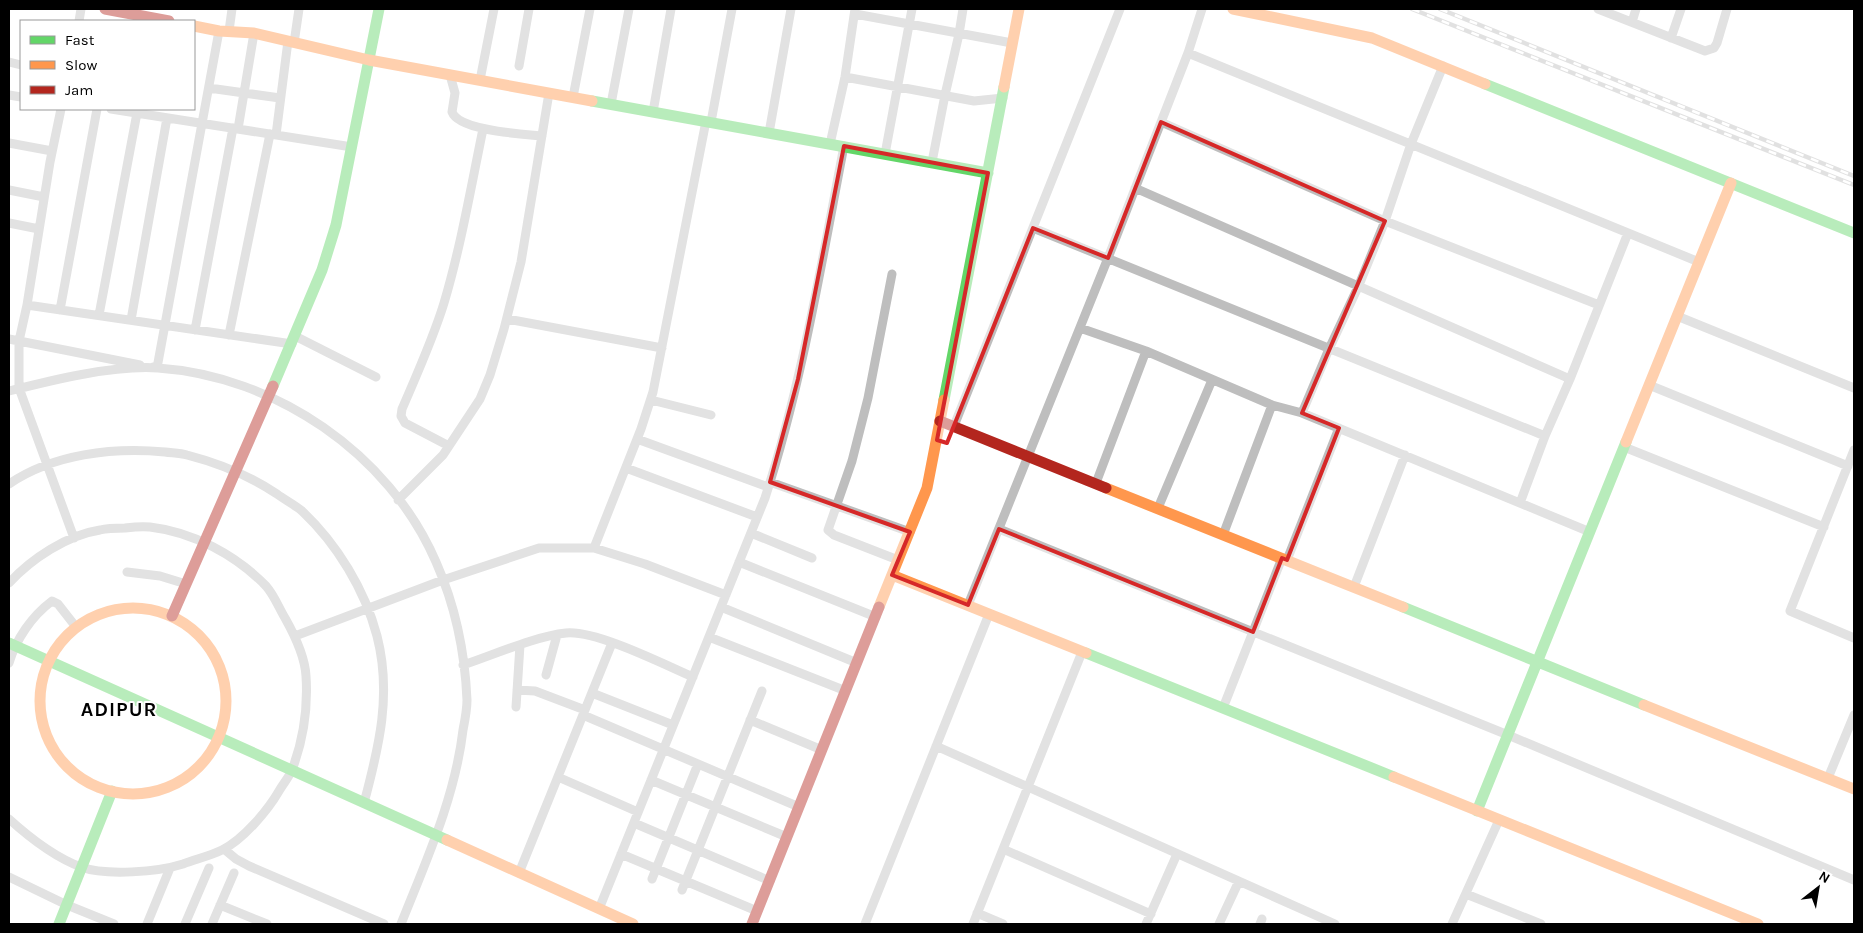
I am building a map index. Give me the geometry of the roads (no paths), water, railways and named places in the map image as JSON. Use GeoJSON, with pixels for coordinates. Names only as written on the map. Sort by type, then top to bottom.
{"type":"FeatureCollection","features":[{"type":"Feature","properties":{"kind":"street"},"geometry":{"type":"LineString","coordinates":[[105,9],[164,16]]}},
{"type":"Feature","properties":{"kind":"street"},"geometry":{"type":"LineString","coordinates":[[158,368],[164,325],[209,88],[224,31],[232,9]]}},
{"type":"Feature","properties":{"kind":"street"},"geometry":{"type":"LineString","coordinates":[[229,335],[299,9]]}},
{"type":"Feature","properties":{"kind":"street"},"geometry":{"type":"LineString","coordinates":[[172,616],[294,340],[330,249],[379,9]]}},
{"type":"Feature","properties":{"kind":"street"},"geometry":{"type":"LineString","coordinates":[[480,80],[494,9]]}},
{"type":"Feature","properties":{"kind":"street"},"geometry":{"type":"LineString","coordinates":[[519,66],[530,9]]}},
{"type":"Feature","properties":{"kind":"street"},"geometry":{"type":"LineString","coordinates":[[573,97],[590,9]]}},
{"type":"Feature","properties":{"kind":"street"},"geometry":{"type":"LineString","coordinates":[[611,104],[629,9]]}},
{"type":"Feature","properties":{"kind":"street"},"geometry":{"type":"LineString","coordinates":[[653,112],[671,9]]}},
{"type":"Feature","properties":{"kind":"street"},"geometry":{"type":"LineString","coordinates":[[594,548],[638,439],[650,400],[732,9]]}},
{"type":"Feature","properties":{"kind":"street"},"geometry":{"type":"LineString","coordinates":[[769,133],[791,9]]}},
{"type":"Feature","properties":{"kind":"street"},"geometry":{"type":"LineString","coordinates":[[885,154],[912,9]]}},
{"type":"Feature","properties":{"kind":"street"},"geometry":{"type":"LineString","coordinates":[[932,162],[963,9]]}},
{"type":"Feature","properties":{"kind":"street"},"geometry":{"type":"LineString","coordinates":[[752,924],[928,488],[1019,9]]}},
{"type":"Feature","properties":{"kind":"street"},"geometry":{"type":"LineString","coordinates":[[954,426],[1120,9]]}},
{"type":"Feature","properties":{"kind":"street"},"geometry":{"type":"LineString","coordinates":[[968,605],[1108,258],[1188,53],[1202,9]]}},
{"type":"Feature","properties":{"kind":"street"},"geometry":{"type":"LineString","coordinates":[[1233,9],[1372,38],[1854,233]]}},
{"type":"Feature","properties":{"kind":"street"},"geometry":{"type":"LineString","coordinates":[[1598,9],[1705,51],[1714,48],[1727,9]]}},
{"type":"Feature","properties":{"kind":"street"},"geometry":{"type":"LineString","coordinates":[[1632,22],[1636,9]]}},
{"type":"Feature","properties":{"kind":"street"},"geometry":{"type":"LineString","coordinates":[[1671,38],[1681,9]]}},
{"type":"Feature","properties":{"kind":"street"},"geometry":{"type":"LineString","coordinates":[[830,144],[855,11],[909,24],[1012,43]]}},
{"type":"Feature","properties":{"kind":"street"},"geometry":{"type":"LineString","coordinates":[[195,26],[254,33],[369,60],[988,173]]}},
{"type":"Feature","properties":{"kind":"street"},"geometry":{"type":"LineString","coordinates":[[195,330],[244,93],[254,33]]}},
{"type":"Feature","properties":{"kind":"street"},"geometry":{"type":"LineString","coordinates":[[1188,53],[1699,262]]}},
{"type":"Feature","properties":{"kind":"street"},"geometry":{"type":"LineString","coordinates":[[1302,413],[1359,285],[1385,221],[1411,144],[1443,66]]}},
{"type":"Feature","properties":{"kind":"street"},"geometry":{"type":"LineString","coordinates":[[450,75],[455,93],[453,116],[463,124],[483,129],[542,136]]}},
{"type":"Feature","properties":{"kind":"street"},"geometry":{"type":"LineString","coordinates":[[844,77],[974,101],[1002,98]]}},
{"type":"Feature","properties":{"kind":"street"},"geometry":{"type":"LineString","coordinates":[[209,88],[280,98]]}},
{"type":"Feature","properties":{"kind":"street"},"geometry":{"type":"LineString","coordinates":[[398,500],[449,446],[480,399],[490,375],[507,319],[521,262],[548,93]]}},
{"type":"Feature","properties":{"kind":"street"},"geometry":{"type":"LineString","coordinates":[[61,110],[19,341],[19,388],[74,538]]}},
{"type":"Feature","properties":{"kind":"street"},"geometry":{"type":"LineString","coordinates":[[60,310],[96,110]]}},
{"type":"Feature","properties":{"kind":"street"},"geometry":{"type":"LineString","coordinates":[[117,110],[352,148]]}},
{"type":"Feature","properties":{"kind":"street"},"geometry":{"type":"LineString","coordinates":[[100,316],[136,113]]}},
{"type":"Feature","properties":{"kind":"street"},"geometry":{"type":"LineString","coordinates":[[131,320],[166,118]]}},
{"type":"Feature","properties":{"kind":"street"},"geometry":{"type":"LineString","coordinates":[[1161,122],[1385,221],[1599,305]]}},
{"type":"Feature","properties":{"kind":"street"},"geometry":{"type":"LineString","coordinates":[[449,446],[406,423],[401,416],[402,409],[444,303],[459,244],[483,129]]}},
{"type":"Feature","properties":{"kind":"street"},"geometry":{"type":"LineString","coordinates":[[9,143],[52,151]]}},
{"type":"Feature","properties":{"kind":"street"},"geometry":{"type":"LineString","coordinates":[[598,909],[751,533],[780,450],[798,379],[844,146]]}},
{"type":"Feature","properties":{"kind":"street"},"geometry":{"type":"LineString","coordinates":[[1477,811],[1731,182]]}},
{"type":"Feature","properties":{"kind":"street"},"geometry":{"type":"LineString","coordinates":[[1135,188],[1570,379]]}},
{"type":"Feature","properties":{"kind":"street"},"geometry":{"type":"LineString","coordinates":[[9,190],[44,197]]}},
{"type":"Feature","properties":{"kind":"street"},"geometry":{"type":"LineString","coordinates":[[9,223],[39,229]]}},
{"type":"Feature","properties":{"kind":"street"},"geometry":{"type":"LineString","coordinates":[[1033,228],[1545,436]]}},
{"type":"Feature","properties":{"kind":"street"},"geometry":{"type":"LineString","coordinates":[[1520,503],[1545,436],[1570,379],[1628,233]]}},
{"type":"Feature","properties":{"kind":"street"},"geometry":{"type":"LineString","coordinates":[[892,274],[868,398],[852,461],[829,526],[830,532],[898,560]]}},
{"type":"Feature","properties":{"kind":"street"},"geometry":{"type":"LineString","coordinates":[[27,304],[229,335],[294,340],[376,377]]}},
{"type":"Feature","properties":{"kind":"street"},"geometry":{"type":"LineString","coordinates":[[1677,316],[1854,388]]}},
{"type":"Feature","properties":{"kind":"street"},"geometry":{"type":"LineString","coordinates":[[507,319],[662,348]]}},
{"type":"Feature","properties":{"kind":"street"},"geometry":{"type":"LineString","coordinates":[[1080,328],[1146,351],[1272,405],[1302,413],[1590,532]]}},
{"type":"Feature","properties":{"kind":"street"},"geometry":{"type":"LineString","coordinates":[[9,339],[202,375],[269,396],[308,417],[342,440],[380,476],[410,514],[436,560],[453,607],[467,701],[460,757],[450,794],[401,924]]}},
{"type":"Feature","properties":{"kind":"street"},"geometry":{"type":"LineString","coordinates":[[1096,484],[1146,351]]}},
{"type":"Feature","properties":{"kind":"street"},"geometry":{"type":"LineString","coordinates":[[9,391],[46,381],[124,369],[158,368]]}},
{"type":"Feature","properties":{"kind":"street"},"geometry":{"type":"LineString","coordinates":[[1158,508],[1212,380]]}},
{"type":"Feature","properties":{"kind":"street"},"geometry":{"type":"LineString","coordinates":[[1649,385],[1848,466]]}},
{"type":"Feature","properties":{"kind":"street"},"geometry":{"type":"LineString","coordinates":[[650,400],[711,415]]}},
{"type":"Feature","properties":{"kind":"street"},"geometry":{"type":"LineString","coordinates":[[1223,535],[1272,405]]}},
{"type":"Feature","properties":{"kind":"street"},"geometry":{"type":"LineString","coordinates":[[940,421],[1854,789]]}},
{"type":"Feature","properties":{"kind":"street"},"geometry":{"type":"LineString","coordinates":[[1223,708],[1339,428]]}},
{"type":"Feature","properties":{"kind":"street"},"geometry":{"type":"LineString","coordinates":[[638,439],[910,532]]}},
{"type":"Feature","properties":{"kind":"street"},"geometry":{"type":"LineString","coordinates":[[1624,447],[1824,527]]}},
{"type":"Feature","properties":{"kind":"street"},"geometry":{"type":"LineString","coordinates":[[9,484],[19,477],[59,461],[100,452],[140,450],[186,454],[236,472],[263,485],[301,510],[334,547],[364,599],[377,637],[383,673],[383,715],[378,750],[364,803]]}},
{"type":"Feature","properties":{"kind":"street"},"geometry":{"type":"LineString","coordinates":[[1853,634],[1790,612],[1854,450]]}},
{"type":"Feature","properties":{"kind":"street"},"geometry":{"type":"LineString","coordinates":[[1354,587],[1405,455]]}},
{"type":"Feature","properties":{"kind":"street"},"geometry":{"type":"LineString","coordinates":[[626,468],[757,517]]}},
{"type":"Feature","properties":{"kind":"street"},"geometry":{"type":"LineString","coordinates":[[9,583],[18,573],[63,542],[99,530],[148,526],[176,532],[205,542],[238,563],[267,587],[294,636],[306,674],[306,710],[300,744],[290,773],[273,802],[254,825],[224,850],[170,868],[141,872],[82,867],[49,850],[9,819]]}},
{"type":"Feature","properties":{"kind":"street"},"geometry":{"type":"LineString","coordinates":[[999,529],[1508,735],[1854,880]]}},
{"type":"Feature","properties":{"kind":"street"},"geometry":{"type":"LineString","coordinates":[[751,533],[812,558]]}},
{"type":"Feature","properties":{"kind":"street"},"geometry":{"type":"LineString","coordinates":[[294,636],[443,580],[539,548],[594,548],[645,564],[726,595]]}},
{"type":"Feature","properties":{"kind":"street"},"geometry":{"type":"LineString","coordinates":[[739,562],[876,617]]}},
{"type":"Feature","properties":{"kind":"street"},"geometry":{"type":"LineString","coordinates":[[127,572],[160,576],[186,584]]}},
{"type":"Feature","properties":{"kind":"street"},"geometry":{"type":"LineString","coordinates":[[892,575],[1758,924]]}},
{"type":"Feature","properties":{"kind":"street"},"geometry":{"type":"LineString","coordinates":[[76,627],[58,604],[52,601],[38,612],[11,651],[47,664],[435,838],[618,924]]}},
{"type":"Feature","properties":{"kind":"street"},"geometry":{"type":"LineString","coordinates":[[133,607],[151,609],[172,616],[196,632],[209,646],[218,661],[224,680],[226,713],[218,741],[203,763],[190,775],[157,791],[134,794],[112,791],[84,779],[68,767],[55,752],[48,738],[42,718],[40,699],[42,680],[47,664],[57,647],[76,627],[96,615],[110,610],[133,607]]}},
{"type":"Feature","properties":{"kind":"street"},"geometry":{"type":"LineString","coordinates":[[721,607],[857,663]]}},
{"type":"Feature","properties":{"kind":"street"},"geometry":{"type":"LineString","coordinates":[[865,924],[989,614]]}},
{"type":"Feature","properties":{"kind":"street"},"geometry":{"type":"LineString","coordinates":[[463,666],[567,632],[588,635],[612,643],[693,677]]}},
{"type":"Feature","properties":{"kind":"street"},"geometry":{"type":"LineString","coordinates":[[546,675],[557,634]]}},
{"type":"Feature","properties":{"kind":"street"},"geometry":{"type":"LineString","coordinates":[[709,636],[846,690]]}},
{"type":"Feature","properties":{"kind":"street"},"geometry":{"type":"LineString","coordinates":[[519,873],[612,643]]}},
{"type":"Feature","properties":{"kind":"street"},"geometry":{"type":"LineString","coordinates":[[516,707],[520,646]]}},
{"type":"Feature","properties":{"kind":"street"},"geometry":{"type":"LineString","coordinates":[[973,924],[1082,652]]}},
{"type":"Feature","properties":{"kind":"street"},"geometry":{"type":"LineString","coordinates":[[517,690],[535,692],[584,712],[663,749],[799,807]]}},
{"type":"Feature","properties":{"kind":"street"},"geometry":{"type":"LineString","coordinates":[[682,890],[762,691]]}},
{"type":"Feature","properties":{"kind":"street"},"geometry":{"type":"LineString","coordinates":[[592,693],[673,725]]}},
{"type":"Feature","properties":{"kind":"street"},"geometry":{"type":"LineString","coordinates":[[1828,778],[1854,715]]}},
{"type":"Feature","properties":{"kind":"street"},"geometry":{"type":"LineString","coordinates":[[750,720],[822,750]]}},
{"type":"Feature","properties":{"kind":"street"},"geometry":{"type":"LineString","coordinates":[[936,746],[1335,924]]}},
{"type":"Feature","properties":{"kind":"street"},"geometry":{"type":"LineString","coordinates":[[652,879],[698,764]]}},
{"type":"Feature","properties":{"kind":"street"},"geometry":{"type":"LineString","coordinates":[[290,773],[364,803],[435,838],[633,924]]}},
{"type":"Feature","properties":{"kind":"street"},"geometry":{"type":"LineString","coordinates":[[558,777],[638,812]]}},
{"type":"Feature","properties":{"kind":"street"},"geometry":{"type":"LineString","coordinates":[[651,780],[787,838]]}},
{"type":"Feature","properties":{"kind":"street"},"geometry":{"type":"LineString","coordinates":[[59,924],[112,791]]}},
{"type":"Feature","properties":{"kind":"street"},"geometry":{"type":"LineString","coordinates":[[1452,924],[1499,820]]}},
{"type":"Feature","properties":{"kind":"street"},"geometry":{"type":"LineString","coordinates":[[634,823],[770,881]]}},
{"type":"Feature","properties":{"kind":"street"},"geometry":{"type":"LineString","coordinates":[[1003,848],[1151,914]]}},
{"type":"Feature","properties":{"kind":"street"},"geometry":{"type":"LineString","coordinates":[[224,850],[248,866],[384,924]]}},
{"type":"Feature","properties":{"kind":"street"},"geometry":{"type":"LineString","coordinates":[[621,854],[757,911]]}},
{"type":"Feature","properties":{"kind":"street"},"geometry":{"type":"LineString","coordinates":[[1146,924],[1177,854]]}},
{"type":"Feature","properties":{"kind":"street"},"geometry":{"type":"LineString","coordinates":[[147,924],[170,868]]}},
{"type":"Feature","properties":{"kind":"street"},"geometry":{"type":"LineString","coordinates":[[185,924],[209,868]]}},
{"type":"Feature","properties":{"kind":"street"},"geometry":{"type":"LineString","coordinates":[[212,924],[234,873]]}},
{"type":"Feature","properties":{"kind":"street"},"geometry":{"type":"LineString","coordinates":[[9,876],[67,906],[114,924]]}},
{"type":"Feature","properties":{"kind":"street"},"geometry":{"type":"LineString","coordinates":[[1219,924],[1238,881]]}},
{"type":"Feature","properties":{"kind":"street"},"geometry":{"type":"LineString","coordinates":[[1466,894],[1540,924]]}},
{"type":"Feature","properties":{"kind":"street"},"geometry":{"type":"LineString","coordinates":[[220,905],[267,924]]}},
{"type":"Feature","properties":{"kind":"street"},"geometry":{"type":"LineString","coordinates":[[978,913],[1003,924]]}},
{"type":"Feature","properties":{"kind":"railway"},"geometry":{"type":"LineString","coordinates":[[1412,9],[1854,185]]}},
{"type":"Feature","properties":{"kind":"railway"},"geometry":{"type":"LineString","coordinates":[[1440,9],[1854,176]]}},
{"type":"Feature","properties":{"kind":"district","name":"ADIPUR"},"geometry":{"type":"Point","coordinates":[119,709]}}]}
